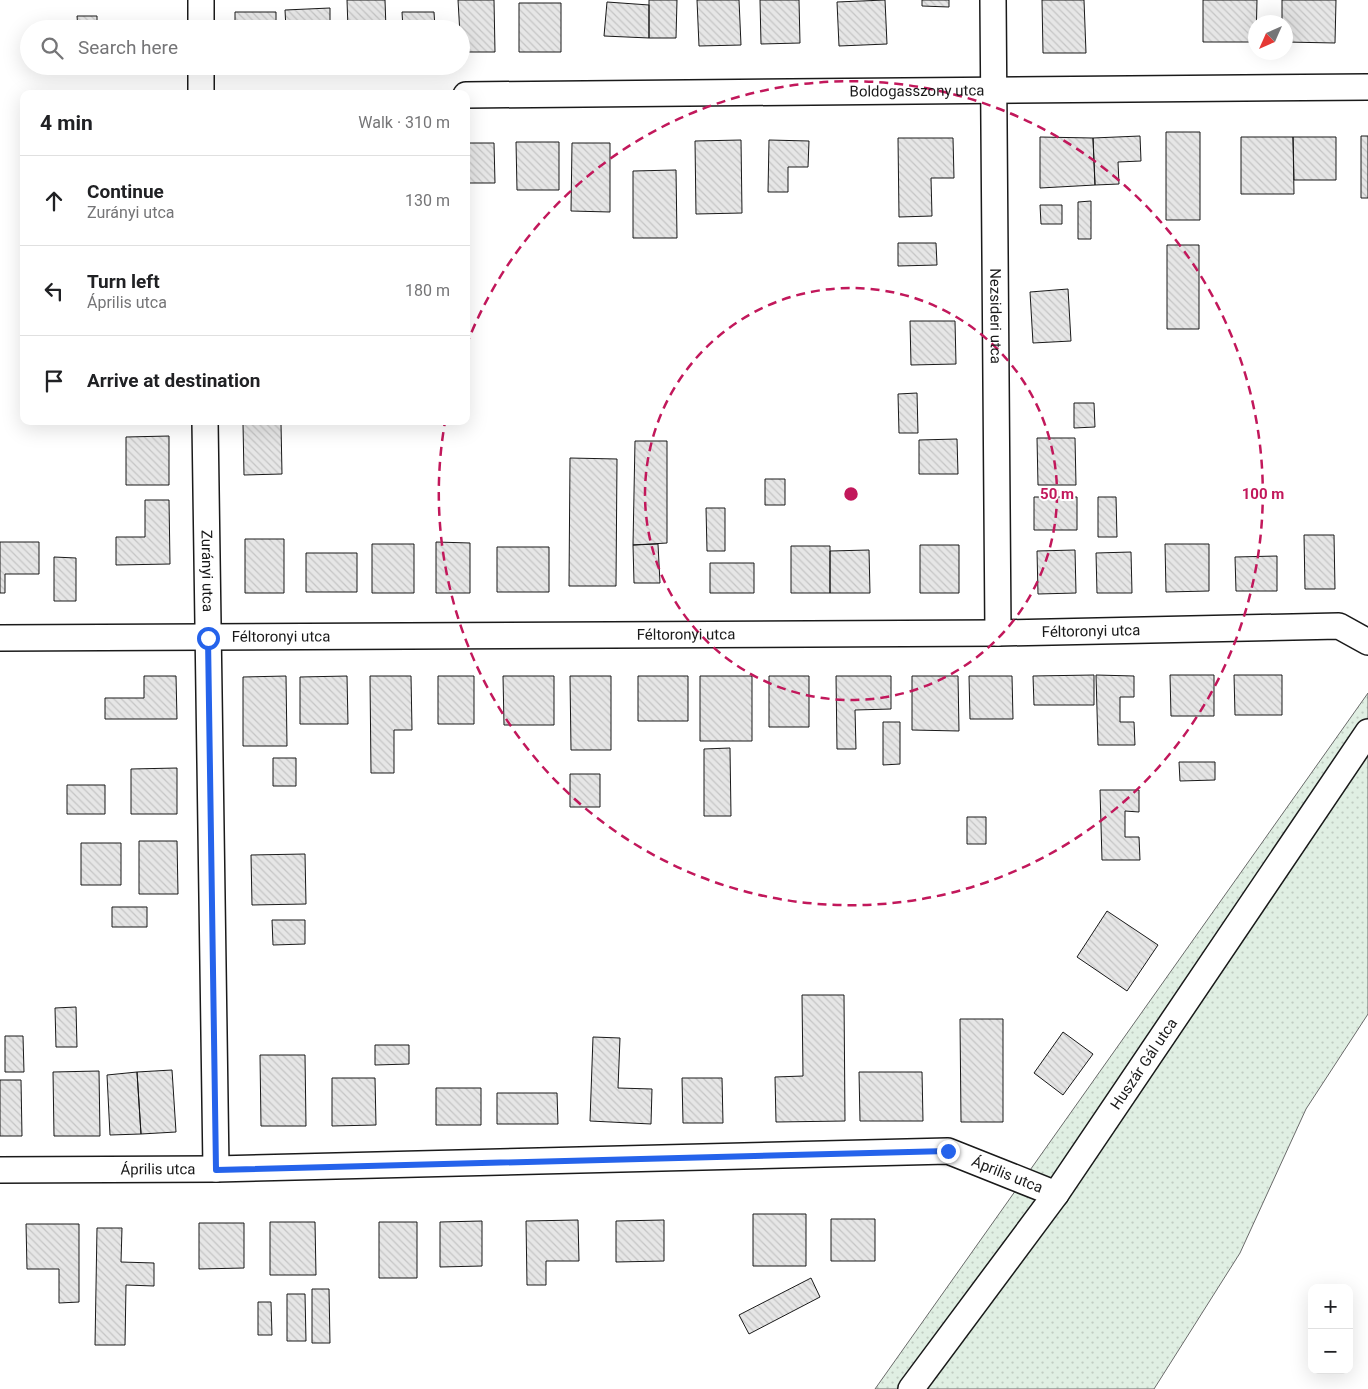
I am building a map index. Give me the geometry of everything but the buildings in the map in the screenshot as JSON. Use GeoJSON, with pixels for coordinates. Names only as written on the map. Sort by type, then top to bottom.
{"type":"FeatureCollection","features":[{"type":"Feature","properties":{"kind":"street"},"geometry":{"type":"LineString","coordinates":[[201,0],[201,20]]}},
{"type":"Feature","properties":{"kind":"street","name":"Nezsideri utca"},"geometry":{"type":"LineString","coordinates":[[993,0],[998,632]]}},
{"type":"Feature","properties":{"kind":"street"},"geometry":{"type":"LineString","coordinates":[[201,75],[201,90]]}},
{"type":"Feature","properties":{"kind":"street","name":"Boldogasszony utca"},"geometry":{"type":"LineString","coordinates":[[470,95],[994,92],[1368,87]]}},
{"type":"Feature","properties":{"kind":"street","name":"Zurányi utca"},"geometry":{"type":"LineString","coordinates":[[205,425],[216,1170]]}},
{"type":"Feature","properties":{"kind":"street","name":"Féltoronyi utca"},"geometry":{"type":"LineString","coordinates":[[0,638],[998,632],[1340,626],[1368,642]]}},
{"type":"Feature","properties":{"kind":"street","name":"Huszár Gál utca"},"geometry":{"type":"LineString","coordinates":[[911,1389],[1056,1194],[1368,732]]}},
{"type":"Feature","properties":{"kind":"street","name":"Április utca"},"geometry":{"type":"LineString","coordinates":[[0,1170],[216,1170],[948,1151],[1056,1194]]}},
{"type":"Feature","properties":{"kind":"green space"},"geometry":{"type":"Polygon","coordinates":[[[1368,693],[1368,1014],[1306,1109],[1240,1253],[1154,1389],[875,1389],[1368,693]]]}},
{"type":"Feature","properties":{"kind":"route"},"geometry":{"type":"LineString","coordinates":[[208,638],[216,1170],[948,1151]]}}]}
